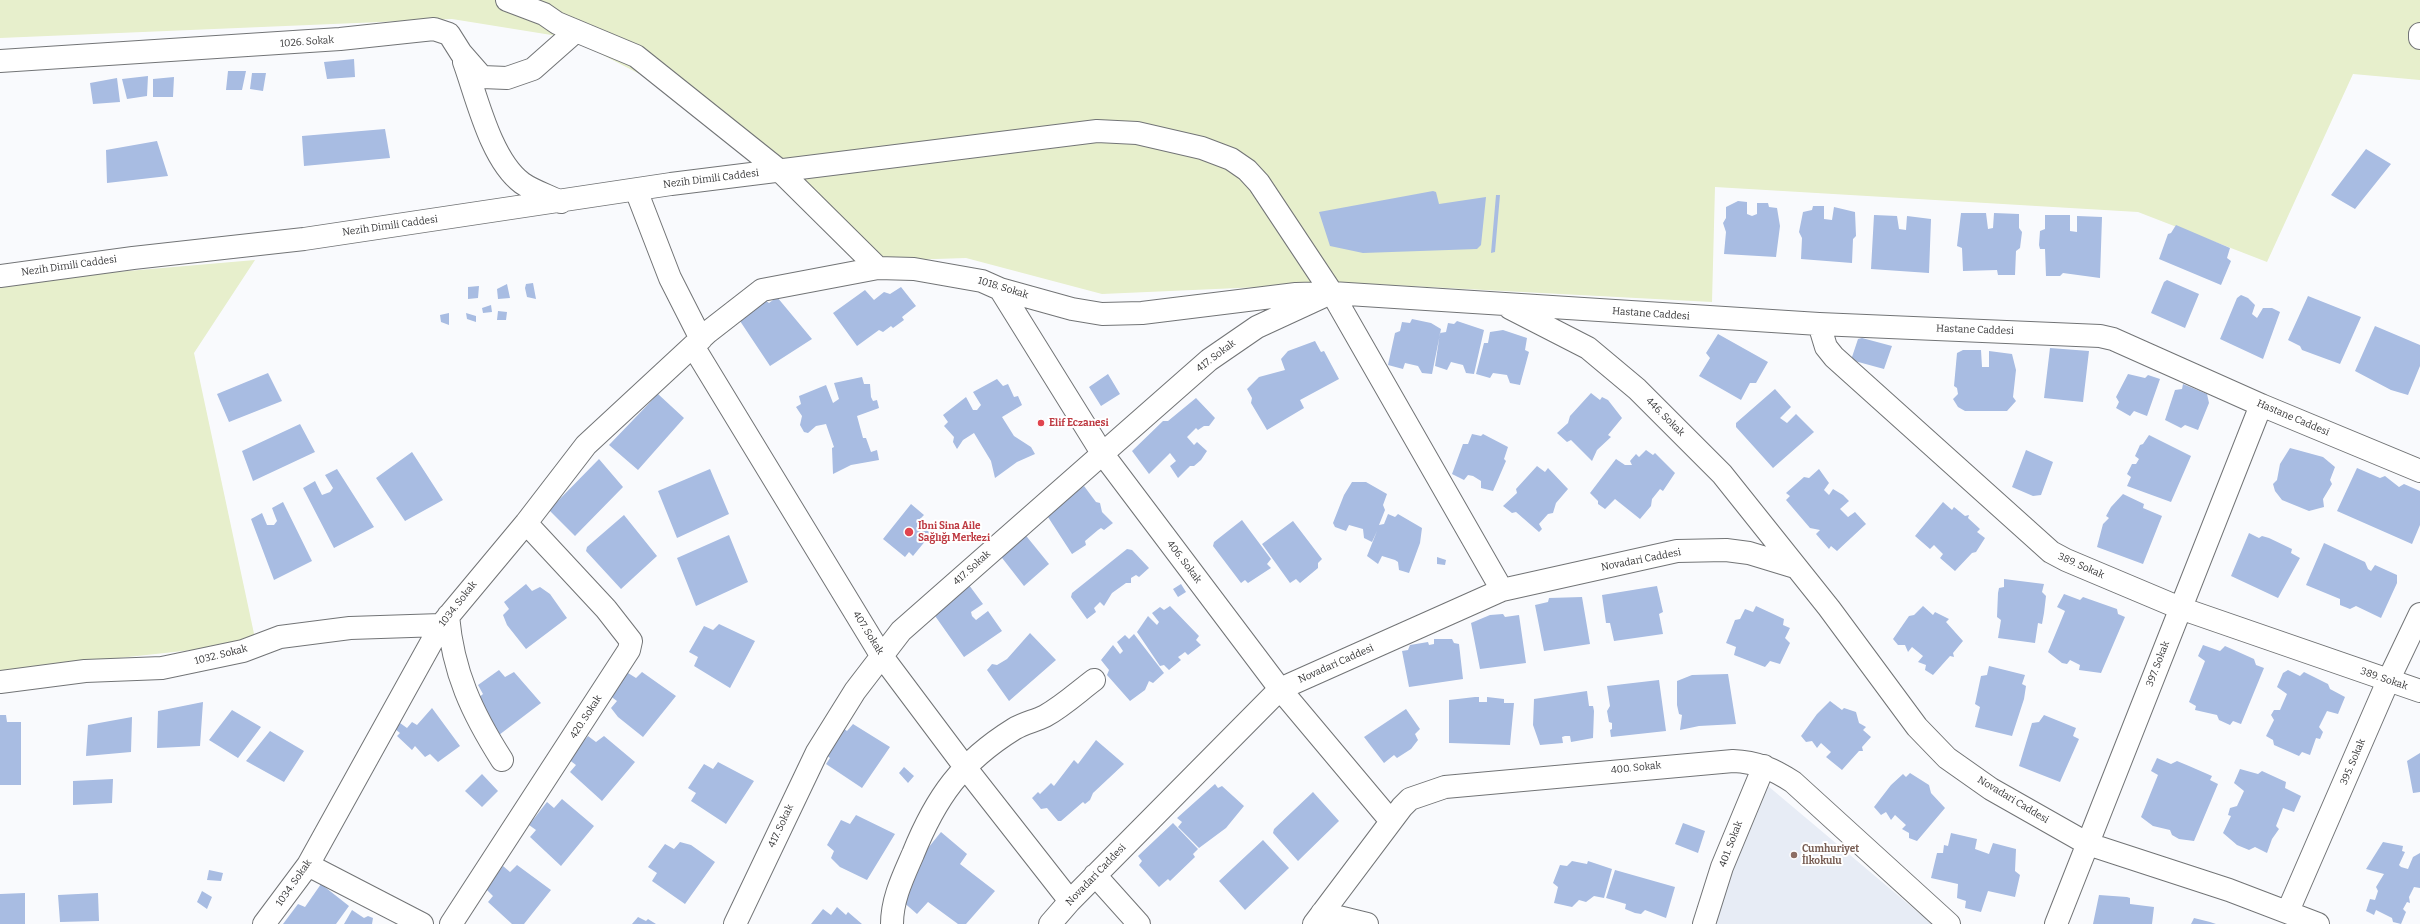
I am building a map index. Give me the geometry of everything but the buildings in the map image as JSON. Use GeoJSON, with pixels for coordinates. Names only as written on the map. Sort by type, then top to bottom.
{"type":"FeatureCollection","features":[{"type":"Feature","properties":{"kind":"street"},"geometry":{"type":"LineString","coordinates":[[507,0],[544,14],[557,23],[636,56],[780,171],[878,268]]}},
{"type":"Feature","properties":{"kind":"street","name":"1026. Sokak"},"geometry":{"type":"LineString","coordinates":[[0,61],[340,39],[434,29],[449,34],[461,53],[482,77],[507,78],[533,69],[576,31]]}},
{"type":"Feature","properties":{"kind":"street"},"geometry":{"type":"LineString","coordinates":[[461,53],[490,134],[504,164],[522,183],[561,202]]}},
{"type":"Feature","properties":{"kind":"street","name":"Nezih Dimili Caddesi"},"geometry":{"type":"LineString","coordinates":[[0,276],[133,258],[304,239],[636,190],[1097,131],[1137,133],[1202,148],[1231,159],[1247,170],[1259,183],[1332,293],[1502,590]]}},
{"type":"Feature","properties":{"kind":"street","name":"407. Sokak"},"geometry":{"type":"LineString","coordinates":[[636,190],[697,343],[882,655],[965,767],[1070,901]]}},
{"type":"Feature","properties":{"kind":"street","name":"1018. Sokak"},"geometry":{"type":"LineString","coordinates":[[697,343],[762,290],[878,268],[914,269],[982,281],[1000,289],[1072,309],[1102,314],[1142,313],[1296,294],[1332,293],[1408,296],[1502,304]]}},
{"type":"Feature","properties":{"kind":"street","name":"406. Sokak"},"geometry":{"type":"LineString","coordinates":[[1000,289],[1102,453],[1280,689],[1390,820]]}},
{"type":"Feature","properties":{"kind":"street","name":"417. Sokak"},"geometry":{"type":"LineString","coordinates":[[735,924],[817,752],[854,691],[900,631],[1209,360],[1257,327],[1332,293]]}},
{"type":"Feature","properties":{"kind":"street","name":"Hastane Caddesi"},"geometry":{"type":"LineString","coordinates":[[1502,304],[1819,324],[2100,336],[2113,339],[2261,405],[2420,470]]}},
{"type":"Feature","properties":{"kind":"street","name":"446. Sokak"},"geometry":{"type":"LineString","coordinates":[[1502,304],[1588,348],[1637,389],[1722,474],[1795,567]]}},
{"type":"Feature","properties":{"kind":"street","name":"389. Sokak"},"geometry":{"type":"LineString","coordinates":[[1819,324],[1826,347],[1834,357],[2037,541],[2066,560],[2180,608],[2420,691]]}},
{"type":"Feature","properties":{"kind":"street","name":"1034. Sokak"},"geometry":{"type":"LineString","coordinates":[[264,924],[308,865],[444,620],[526,523],[586,445],[697,343]]}},
{"type":"Feature","properties":{"kind":"street","name":"397. Sokak"},"geometry":{"type":"LineString","coordinates":[[2056,924],[2261,405]]}},
{"type":"Feature","properties":{"kind":"street","name":"420. Sokak"},"geometry":{"type":"LineString","coordinates":[[451,924],[628,650],[631,641],[606,609],[526,523]]}},
{"type":"Feature","properties":{"kind":"street","name":"Novadari Caddesi"},"geometry":{"type":"LineString","coordinates":[[1050,924],[1095,875],[1280,689],[1502,590],[1676,551],[1726,550],[1749,553],[1795,567],[1917,727],[1947,758],[1991,789],[2088,844],[2288,911],[2318,924]]}},
{"type":"Feature","properties":{"kind":"street","name":"395. Sokak"},"geometry":{"type":"LineString","coordinates":[[2288,911],[2388,681],[2420,614]]}},
{"type":"Feature","properties":{"kind":"street"},"geometry":{"type":"LineString","coordinates":[[444,620],[452,656],[470,707],[502,760]]}},
{"type":"Feature","properties":{"kind":"street","name":"1032. Sokak"},"geometry":{"type":"LineString","coordinates":[[0,682],[85,670],[162,668],[243,651],[280,637],[350,628],[444,620]]}},
{"type":"Feature","properties":{"kind":"street"},"geometry":{"type":"LineString","coordinates":[[892,924],[892,908],[899,887],[934,805],[965,767],[993,743],[1016,728],[1044,716],[1066,703],[1094,680]]}},
{"type":"Feature","properties":{"kind":"street","name":"400. Sokak"},"geometry":{"type":"LineString","coordinates":[[1318,919],[1390,820],[1410,799],[1445,787],[1716,761],[1753,762],[1764,766],[1793,782],[1949,924]]}},
{"type":"Feature","properties":{"kind":"street","name":"401. Sokak"},"geometry":{"type":"LineString","coordinates":[[1704,924],[1722,867],[1764,766]]}},
{"type":"Feature","properties":{"kind":"street"},"geometry":{"type":"LineString","coordinates":[[308,865],[422,924]]}},
{"type":"Feature","properties":{"kind":"street"},"geometry":{"type":"LineString","coordinates":[[1095,875],[1139,924]]}},
{"type":"Feature","properties":{"kind":"street"},"geometry":{"type":"LineString","coordinates":[[1318,919],[1367,924]]}},
{"type":"Feature","properties":{"kind":"shaded area","name":"Cumhuriyet İlkokulu"},"geometry":{"type":"Polygon","coordinates":[[[1768,786],[1932,924],[1709,924],[1768,786]]]}},
{"type":"Feature","properties":{"kind":"green space"},"geometry":{"type":"Polygon","coordinates":[[[0,0],[2420,0],[2420,80],[2353,74],[2267,262],[2138,212],[1715,187],[1712,302],[1352,283],[1102,294],[966,258],[875,261],[659,84],[570,38],[452,19],[0,38],[0,0]]]}},
{"type":"Feature","properties":{"kind":"green space"},"geometry":{"type":"Polygon","coordinates":[[[255,260],[194,353],[256,643],[0,671],[0,282],[255,260]]]}},
{"type":"Feature","properties":{"kind":"place","name":"Elif Eczanesi"},"geometry":{"type":"Point","coordinates":[1041,423]}},
{"type":"Feature","properties":{"kind":"place","name":"Ibni Sina Aile Sağlığı Merkezi"},"geometry":{"type":"Point","coordinates":[909,532]}},
{"type":"Feature","properties":{"kind":"place","name":"Cumhuriyet İlkokulu"},"geometry":{"type":"Point","coordinates":[1794,855]}}]}
